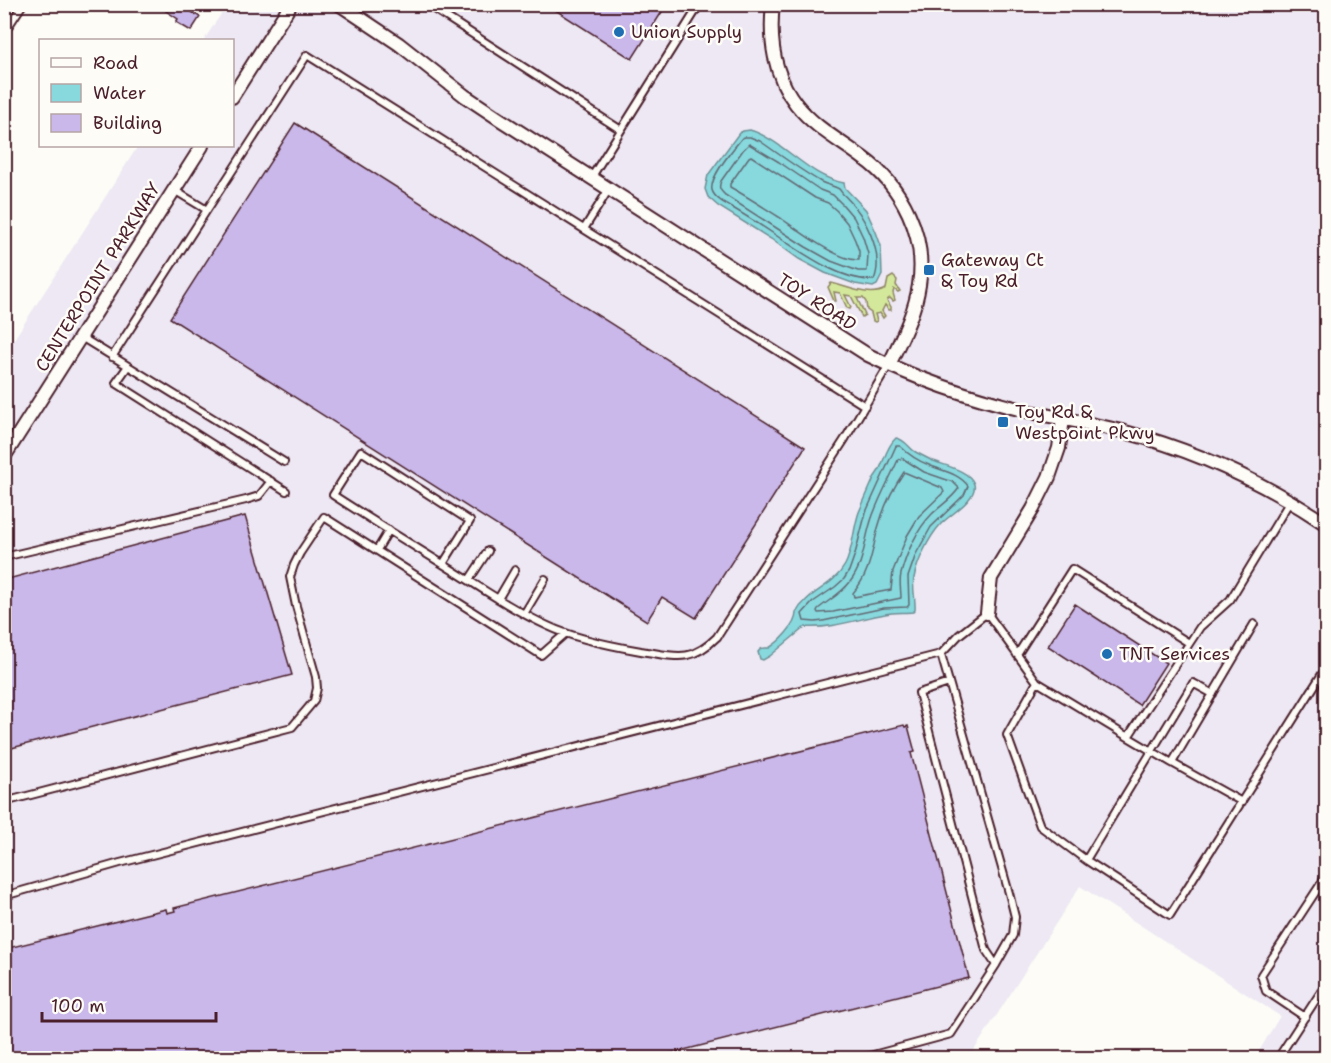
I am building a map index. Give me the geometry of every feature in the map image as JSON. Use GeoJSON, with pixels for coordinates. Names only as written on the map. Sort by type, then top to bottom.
{"type":"FeatureCollection","features":[{"type":"Feature","properties":{"kind":"street"},"geometry":{"type":"LineString","coordinates":[[234,94],[291,4]]}},
{"type":"Feature","properties":{"kind":"street","name":"TOY ROAD"},"geometry":{"type":"LineString","coordinates":[[339,4],[399,44],[465,96],[844,341],[889,365],[982,399],[1124,432],[1190,454],[1239,474],[1291,501],[1326,524]]}},
{"type":"Feature","properties":{"kind":"street"},"geometry":{"type":"LineString","coordinates":[[772,4],[772,45],[782,78],[795,103],[812,122],[827,134],[880,171],[898,194],[910,215],[920,257],[920,283],[908,325],[889,365]]}},
{"type":"Feature","properties":{"kind":"street","name":"CENTERPOINT PARKWAY"},"geometry":{"type":"LineString","coordinates":[[4,457],[201,147]]}},
{"type":"Feature","properties":{"kind":"street"},"geometry":{"type":"LineString","coordinates":[[987,613],[991,578],[1033,509],[1049,477],[1059,448],[1063,419]]}},
{"type":"Feature","properties":{"kind":"lane"},"geometry":{"type":"LineString","coordinates":[[4,33],[23,4]]}},
{"type":"Feature","properties":{"kind":"lane"},"geometry":{"type":"LineString","coordinates":[[426,4],[621,130]]}},
{"type":"Feature","properties":{"kind":"lane"},"geometry":{"type":"LineString","coordinates":[[591,178],[700,4]]}},
{"type":"Feature","properties":{"kind":"lane"},"geometry":{"type":"LineString","coordinates":[[112,357],[307,55],[865,406]]}},
{"type":"Feature","properties":{"kind":"lane"},"geometry":{"type":"LineString","coordinates":[[584,229],[609,189]]}},
{"type":"Feature","properties":{"kind":"lane"},"geometry":{"type":"LineString","coordinates":[[174,190],[207,210]]}},
{"type":"Feature","properties":{"kind":"lane"},"geometry":{"type":"LineString","coordinates":[[81,337],[284,462]]}},
{"type":"Feature","properties":{"kind":"lane"},"geometry":{"type":"LineString","coordinates":[[442,564],[470,521],[361,451],[333,495],[442,564],[469,580],[498,599],[549,627],[566,633],[623,648],[678,657],[689,656],[705,648],[717,637],[845,439],[889,365]]}},
{"type":"Feature","properties":{"kind":"lane"},"geometry":{"type":"LineString","coordinates":[[128,366],[116,383],[286,491]]}},
{"type":"Feature","properties":{"kind":"lane"},"geometry":{"type":"LineString","coordinates":[[4,557],[246,500],[260,496],[271,481]]}},
{"type":"Feature","properties":{"kind":"lane"},"geometry":{"type":"LineString","coordinates":[[1128,737],[1200,627],[1230,600],[1291,501]]}},
{"type":"Feature","properties":{"kind":"lane"},"geometry":{"type":"LineString","coordinates":[[4,802],[292,727],[314,701],[317,688],[290,577],[300,553],[324,517],[541,655],[566,633]]}},
{"type":"Feature","properties":{"kind":"lane"},"geometry":{"type":"LineString","coordinates":[[376,550],[389,530]]}},
{"type":"Feature","properties":{"kind":"lane"},"geometry":{"type":"LineString","coordinates":[[469,580],[488,551]]}},
{"type":"Feature","properties":{"kind":"lane"},"geometry":{"type":"LineString","coordinates":[[1017,655],[1072,569],[1189,643]]}},
{"type":"Feature","properties":{"kind":"lane"},"geometry":{"type":"LineString","coordinates":[[498,599],[515,570]]}},
{"type":"Feature","properties":{"kind":"lane"},"geometry":{"type":"LineString","coordinates":[[524,614],[545,579]]}},
{"type":"Feature","properties":{"kind":"lane"},"geometry":{"type":"LineString","coordinates":[[4,896],[132,860],[941,654],[959,635],[987,613],[1037,682],[1242,802]]}},
{"type":"Feature","properties":{"kind":"lane"},"geometry":{"type":"LineString","coordinates":[[1172,763],[1254,624]]}},
{"type":"Feature","properties":{"kind":"lane"},"geometry":{"type":"LineString","coordinates":[[862,1059],[951,1034],[1013,935],[1015,918],[941,654]]}},
{"type":"Feature","properties":{"kind":"lane"},"geometry":{"type":"LineString","coordinates":[[1037,682],[1007,735],[1040,826],[1086,860],[1170,915],[1322,674]]}},
{"type":"Feature","properties":{"kind":"lane"},"geometry":{"type":"LineString","coordinates":[[949,683],[918,693],[986,950],[996,965]]}},
{"type":"Feature","properties":{"kind":"lane"},"geometry":{"type":"LineString","coordinates":[[1086,860],[1194,683],[1213,694]]}},
{"type":"Feature","properties":{"kind":"lane"},"geometry":{"type":"LineString","coordinates":[[1305,1017],[1266,991],[1261,975],[1326,876]]}},
{"type":"Feature","properties":{"kind":"lane"},"geometry":{"type":"LineString","coordinates":[[1278,1059],[1326,984]]}},
{"type":"Feature","properties":{"kind":"shaded area"},"geometry":{"type":"Polygon","coordinates":[[[227,5],[1326,5],[1326,1058],[1255,1058],[1280,1016],[1080,886],[969,1058],[5,1058],[4,355],[137,147],[234,147],[234,39],[205,39],[227,5]]]}},
{"type":"Feature","properties":{"kind":"green space"},"geometry":{"type":"Polygon","coordinates":[[[893,276],[897,280],[896,285],[900,291],[894,289],[895,300],[890,298],[887,300],[891,310],[885,305],[882,311],[885,316],[883,318],[880,313],[875,314],[877,321],[875,322],[863,298],[857,298],[865,315],[862,317],[851,296],[845,295],[850,309],[847,308],[840,293],[834,292],[836,301],[834,301],[828,287],[831,283],[859,291],[880,291],[886,289],[888,279],[893,276]]]}},
{"type":"Feature","properties":{"kind":"water"},"geometry":{"type":"Polygon","coordinates":[[[750,130],[763,135],[819,173],[844,183],[845,188],[866,210],[881,246],[882,275],[877,285],[873,287],[855,284],[825,273],[799,259],[718,206],[708,197],[705,189],[708,175],[739,133],[750,130]]]}},
{"type":"Feature","properties":{"kind":"water"},"geometry":{"type":"Polygon","coordinates":[[[896,438],[904,441],[924,457],[962,472],[974,484],[972,495],[940,525],[924,550],[914,578],[915,610],[835,625],[805,627],[770,656],[763,660],[760,659],[759,650],[769,648],[782,637],[790,628],[801,606],[834,579],[845,565],[859,512],[896,438]]]}},
{"type":"Feature","properties":{"kind":"building"},"geometry":{"type":"Polygon","coordinates":[[[165,4],[179,4],[200,17],[191,31],[176,22],[178,19],[163,9],[165,4]]]}},
{"type":"Feature","properties":{"kind":"building","name":"Union Supply"},"geometry":{"type":"Polygon","coordinates":[[[546,4],[667,4],[632,59],[546,4]]]}},
{"type":"Feature","properties":{"kind":"building"},"geometry":{"type":"Polygon","coordinates":[[[295,123],[805,447],[696,618],[662,597],[647,621],[170,318],[295,123]]]}},
{"type":"Feature","properties":{"kind":"building"},"geometry":{"type":"Polygon","coordinates":[[[245,516],[292,675],[4,750],[4,580],[245,516]]]}},
{"type":"Feature","properties":{"kind":"building","name":"TNT Services"},"geometry":{"type":"Polygon","coordinates":[[[1075,604],[1166,663],[1139,705],[1048,646],[1075,604]]]}},
{"type":"Feature","properties":{"kind":"building"},"geometry":{"type":"Polygon","coordinates":[[[904,725],[908,726],[915,752],[911,753],[969,978],[652,1058],[4,1058],[4,949],[166,909],[167,913],[175,911],[174,908],[904,725]]]}},
{"type":"Feature","properties":{"kind":"place","name":"Union Supply"},"geometry":{"type":"Point","coordinates":[619,32]}},
{"type":"Feature","properties":{"kind":"place","name":"Gateway Ct & Toy Rd"},"geometry":{"type":"Point","coordinates":[929,270]}},
{"type":"Feature","properties":{"kind":"place","name":"Toy Rd & Westpoint Pkwy"},"geometry":{"type":"Point","coordinates":[1003,422]}},
{"type":"Feature","properties":{"kind":"place","name":"TNT Services"},"geometry":{"type":"Point","coordinates":[1107,654]}}]}
